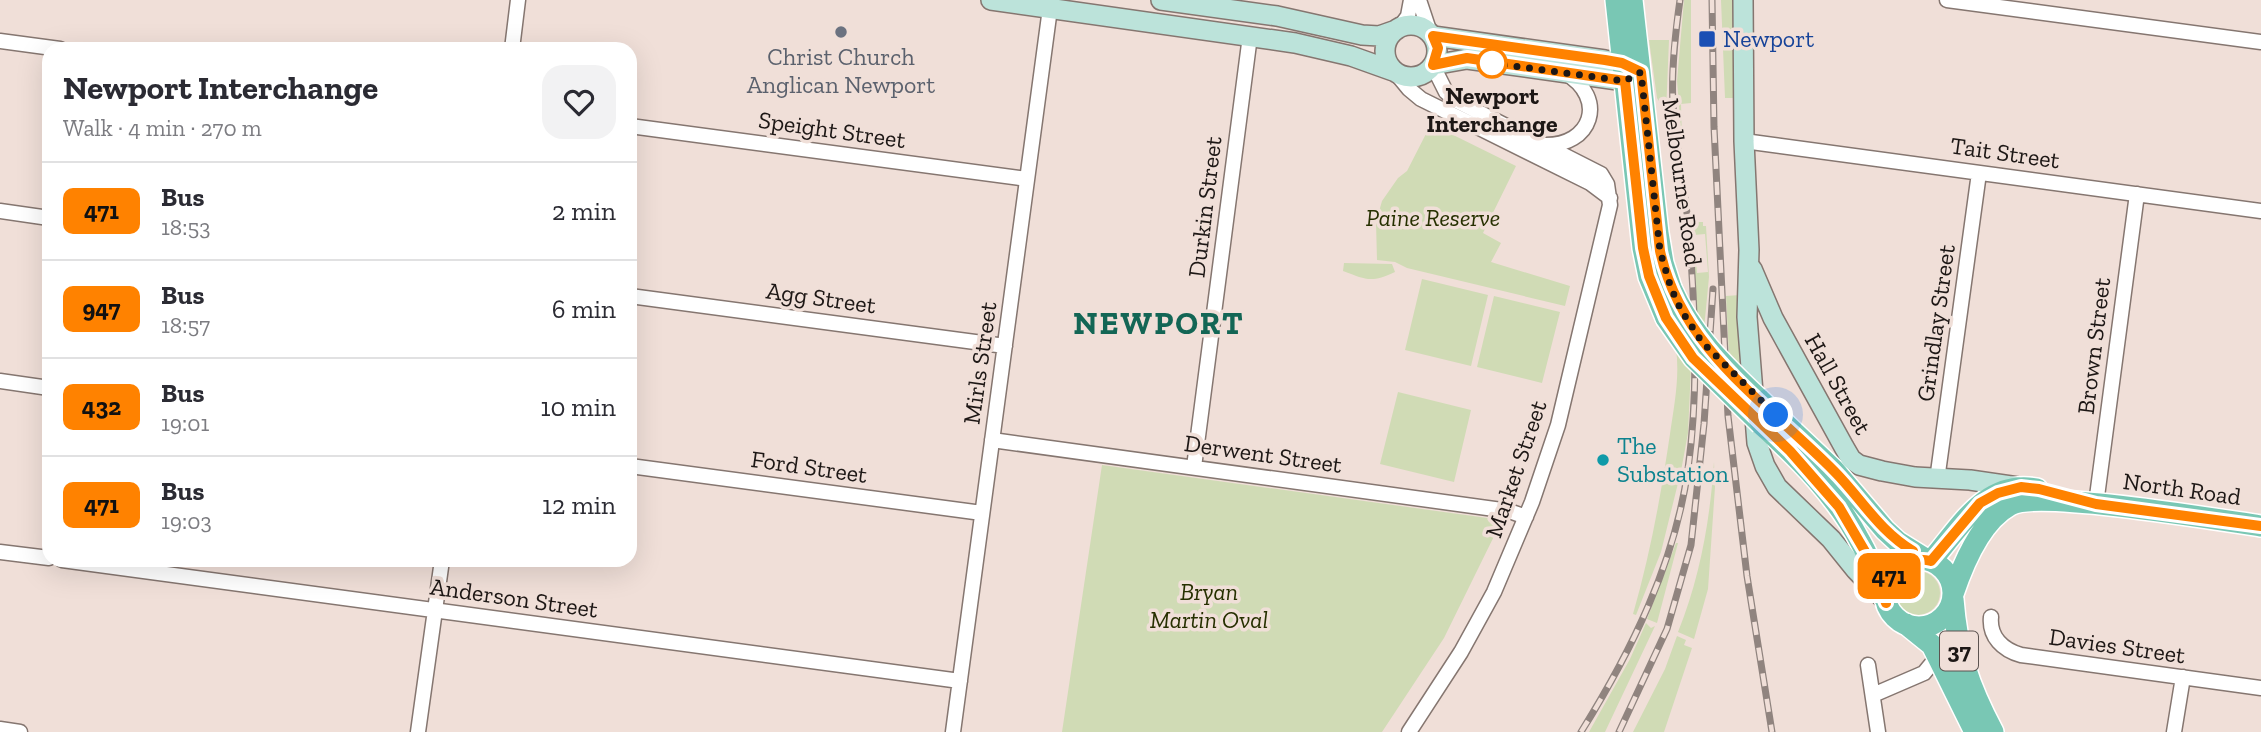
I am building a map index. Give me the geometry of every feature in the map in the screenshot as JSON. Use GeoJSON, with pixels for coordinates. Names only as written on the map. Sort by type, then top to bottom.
{"type":"FeatureCollection","features":[{"type":"Feature","properties":{"kind":"main road","name":"Melbourne Road"},"geometry":{"type":"LineString","coordinates":[[1616,0],[1659,242],[1671,288],[1681,310],[1702,342],[1834,470],[1885,530],[1898,542],[1929,560]]}},
{"type":"Feature","properties":{"kind":"main road","name":"Melbourne Road"},"geometry":{"type":"LineString","coordinates":[[1632,0],[1629,72],[1643,248],[1649,276],[1666,318],[1693,358],[1797,458],[1839,507],[1870,560],[1886,602]]}},
{"type":"Feature","properties":{"kind":"main road","name":"North Road"},"geometry":{"type":"LineString","coordinates":[[2018,487],[2096,504]]}},
{"type":"Feature","properties":{"kind":"main road"},"geometry":{"type":"LineString","coordinates":[[1886,602],[1886,585],[1894,570],[1909,560],[1929,560],[1980,503],[1998,493],[2018,487]]}},
{"type":"Feature","properties":{"kind":"main road","name":"North Road"},"geometry":{"type":"LineString","coordinates":[[1953,597],[1963,564],[1989,524],[2004,508],[2018,502],[2096,504],[2261,526]]}},
{"type":"Feature","properties":{"kind":"main road","name":"37"},"geometry":{"type":"LineString","coordinates":[[1929,560],[1948,574],[1963,667],[1993,732]]}},
{"type":"Feature","properties":{"kind":"main road","name":"37"},"geometry":{"type":"LineString","coordinates":[[1906,624],[1918,627],[1936,623],[1946,615],[1953,597]]}},
{"type":"Feature","properties":{"kind":"main road","name":"37"},"geometry":{"type":"LineString","coordinates":[[1886,602],[1893,615],[1928,640],[1975,732]]}},
{"type":"Feature","properties":{"kind":"street"},"geometry":{"type":"LineString","coordinates":[[513,42],[518,0]]}},
{"type":"Feature","properties":{"kind":"street"},"geometry":{"type":"LineString","coordinates":[[991,0],[1051,4],[1318,47],[1407,77],[1425,74],[1433,66],[1438,48],[1419,0]]}},
{"type":"Feature","properties":{"kind":"street"},"geometry":{"type":"LineString","coordinates":[[1161,0],[1277,16],[1367,36],[1384,35],[1416,25],[1431,34],[1629,72]]}},
{"type":"Feature","properties":{"kind":"street"},"geometry":{"type":"LineString","coordinates":[[1411,0],[1408,16],[1387,40],[1385,48],[1386,60],[1412,92],[1421,99],[1590,183],[1610,198]]}},
{"type":"Feature","properties":{"kind":"street","name":"Hall Street"},"geometry":{"type":"LineString","coordinates":[[1743,0],[1748,330],[1756,435],[1766,469],[1777,486],[1831,539],[1886,602]]}},
{"type":"Feature","properties":{"kind":"street"},"geometry":{"type":"LineString","coordinates":[[1947,0],[2261,42]]}},
{"type":"Feature","properties":{"kind":"street","name":"Mirls Street"},"geometry":{"type":"LineString","coordinates":[[953,732],[1051,4]]}},
{"type":"Feature","properties":{"kind":"street","name":"Durkin Street"},"geometry":{"type":"LineString","coordinates":[[1194,467],[1250,36]]}},
{"type":"Feature","properties":{"kind":"street"},"geometry":{"type":"LineString","coordinates":[[0,41],[42,47]]}},
{"type":"Feature","properties":{"kind":"street"},"geometry":{"type":"LineString","coordinates":[[1433,66],[1467,58],[1564,73],[1629,72]]}},
{"type":"Feature","properties":{"kind":"street"},"geometry":{"type":"LineString","coordinates":[[1433,66],[1444,89],[1455,100],[1601,174],[1610,198]]}},
{"type":"Feature","properties":{"kind":"street"},"geometry":{"type":"LineString","coordinates":[[1542,144],[1560,144],[1573,139],[1589,119],[1587,94],[1576,80],[1564,73]]}},
{"type":"Feature","properties":{"kind":"street","name":"Speight Street"},"geometry":{"type":"LineString","coordinates":[[637,126],[1027,179]]}},
{"type":"Feature","properties":{"kind":"street","name":"Tait Street"},"geometry":{"type":"LineString","coordinates":[[1744,141],[2261,211]]}},
{"type":"Feature","properties":{"kind":"street","name":"Grindlay Street"},"geometry":{"type":"LineString","coordinates":[[1937,480],[1979,173]]}},
{"type":"Feature","properties":{"kind":"street","name":"Brown Street"},"geometry":{"type":"LineString","coordinates":[[2096,504],[2137,194]]}},
{"type":"Feature","properties":{"kind":"street","name":"Market Street"},"geometry":{"type":"LineString","coordinates":[[1409,732],[1461,653],[1494,592],[1526,517],[1558,425],[1608,221],[1610,198]]}},
{"type":"Feature","properties":{"kind":"street"},"geometry":{"type":"LineString","coordinates":[[0,211],[42,217]]}},
{"type":"Feature","properties":{"kind":"street","name":"Hall Street"},"geometry":{"type":"LineString","coordinates":[[1748,250],[1755,279],[1776,322],[1852,459],[1871,469],[1937,480],[1970,480],[2018,487]]}},
{"type":"Feature","properties":{"kind":"street","name":"Agg Street"},"geometry":{"type":"LineString","coordinates":[[637,297],[1005,346]]}},
{"type":"Feature","properties":{"kind":"street"},"geometry":{"type":"LineString","coordinates":[[1748,330],[1760,317],[1776,322]]}},
{"type":"Feature","properties":{"kind":"street"},"geometry":{"type":"LineString","coordinates":[[0,381],[42,387]]}},
{"type":"Feature","properties":{"kind":"street","name":"Derwent Street"},"geometry":{"type":"LineString","coordinates":[[992,440],[1509,511],[1526,517]]}},
{"type":"Feature","properties":{"kind":"street","name":"Ford Street"},"geometry":{"type":"LineString","coordinates":[[637,467],[982,513]]}},
{"type":"Feature","properties":{"kind":"street","name":"Hall Street"},"geometry":{"type":"LineString","coordinates":[[1937,480],[1968,494],[1980,503]]}},
{"type":"Feature","properties":{"kind":"street"},"geometry":{"type":"LineString","coordinates":[[1980,503],[1987,513],[1989,524]]}},
{"type":"Feature","properties":{"kind":"street"},"geometry":{"type":"LineString","coordinates":[[0,552],[42,557]]}},
{"type":"Feature","properties":{"kind":"street","name":"Anderson Street"},"geometry":{"type":"LineString","coordinates":[[114,567],[960,681]]}},
{"type":"Feature","properties":{"kind":"street"},"geometry":{"type":"LineString","coordinates":[[418,732],[441,567]]}},
{"type":"Feature","properties":{"kind":"street","name":"Davies Street"},"geometry":{"type":"LineString","coordinates":[[1992,617],[1991,628],[1994,635],[2004,647],[2016,653],[2261,688]]}},
{"type":"Feature","properties":{"kind":"street"},"geometry":{"type":"LineString","coordinates":[[1873,695],[1924,673],[1938,656]]}},
{"type":"Feature","properties":{"kind":"street"},"geometry":{"type":"LineString","coordinates":[[1868,665],[1878,732]]}},
{"type":"Feature","properties":{"kind":"street"},"geometry":{"type":"LineString","coordinates":[[2174,732],[2183,677]]}},
{"type":"Feature","properties":{"kind":"street"},"geometry":{"type":"LineString","coordinates":[[0,729],[20,732]]}},
{"type":"Feature","properties":{"kind":"green space"},"geometry":{"type":"Polygon","coordinates":[[[1684,0],[1691,0],[1691,103],[1681,104],[1682,142],[1677,81],[1684,0]]]}},
{"type":"Feature","properties":{"kind":"green space"},"geometry":{"type":"Polygon","coordinates":[[[1721,0],[1733,0],[1736,98],[1725,98],[1721,0]]]}},
{"type":"Feature","properties":{"kind":"green space"},"geometry":{"type":"Polygon","coordinates":[[[1649,40],[1669,40],[1666,113],[1657,98],[1649,40]]]}},
{"type":"Feature","properties":{"kind":"green space","name":"Paine Reserve"},"geometry":{"type":"Polygon","coordinates":[[[1431,124],[1516,166],[1483,233],[1501,243],[1491,262],[1570,286],[1565,306],[1407,268],[1395,262],[1377,260],[1376,222],[1382,201],[1398,178],[1407,171],[1431,124]]]}},
{"type":"Feature","properties":{"kind":"green space"},"geometry":{"type":"Polygon","coordinates":[[[1691,222],[1703,222],[1703,226],[1706,226],[1709,277],[1704,329],[1696,318],[1691,222]],[[1705,234],[1694,235],[1697,273],[1708,272],[1705,234]]]}},
{"type":"Feature","properties":{"kind":"green space"},"geometry":{"type":"Polygon","coordinates":[[[1344,263],[1392,264],[1395,272],[1380,278],[1364,278],[1343,271],[1344,263]]]}},
{"type":"Feature","properties":{"kind":"green space"},"geometry":{"type":"Polygon","coordinates":[[[1422,279],[1488,295],[1471,366],[1405,350],[1422,279]]]}},
{"type":"Feature","properties":{"kind":"green space"},"geometry":{"type":"Polygon","coordinates":[[[1740,295],[1746,371],[1729,356],[1726,296],[1740,295]]]}},
{"type":"Feature","properties":{"kind":"green space"},"geometry":{"type":"Polygon","coordinates":[[[1494,296],[1560,312],[1542,383],[1477,367],[1494,296]]]}},
{"type":"Feature","properties":{"kind":"green space"},"geometry":{"type":"Polygon","coordinates":[[[1676,349],[1691,367],[1688,433],[1661,552],[1636,615],[1633,614],[1663,480],[1677,381],[1676,349]]]}},
{"type":"Feature","properties":{"kind":"green space"},"geometry":{"type":"Polygon","coordinates":[[[1398,392],[1471,410],[1454,482],[1380,464],[1398,392]]]}},
{"type":"Feature","properties":{"kind":"green space"},"geometry":{"type":"Polygon","coordinates":[[[1714,462],[1715,487],[1708,589],[1694,639],[1678,632],[1703,548],[1714,462]]]}},
{"type":"Feature","properties":{"kind":"green space","name":"Bryan Martin Oval"},"geometry":{"type":"Polygon","coordinates":[[[1102,465],[1502,520],[1444,638],[1382,732],[1062,732],[1102,465]]]}},
{"type":"Feature","properties":{"kind":"green space"},"geometry":{"type":"Polygon","coordinates":[[[1678,543],[1657,623],[1647,619],[1678,543]]]}},
{"type":"Feature","properties":{"kind":"green space"},"geometry":{"type":"Polygon","coordinates":[[[1918,571],[1934,577],[1940,593],[1934,609],[1918,615],[1902,609],[1896,593],[1902,577],[1918,571]]]}},
{"type":"Feature","properties":{"kind":"green space"},"geometry":{"type":"Polygon","coordinates":[[[1646,623],[1651,628],[1655,626],[1605,732],[1589,732],[1630,659],[1646,623]]]}},
{"type":"Feature","properties":{"kind":"green space"},"geometry":{"type":"Polygon","coordinates":[[[1677,636],[1686,640],[1684,645],[1692,648],[1664,732],[1633,732],[1665,669],[1677,636]]]}},
{"type":"Feature","properties":{"kind":"railway"},"geometry":{"type":"LineString","coordinates":[[1581,732],[1617,670],[1662,572],[1682,504],[1688,469],[1694,410],[1694,320],[1689,231],[1673,105],[1674,52],[1680,0]]}},
{"type":"Feature","properties":{"kind":"railway"},"geometry":{"type":"LineString","coordinates":[[1712,0],[1714,127],[1728,416],[1747,576],[1772,732]]}},
{"type":"Feature","properties":{"kind":"railway"},"geometry":{"type":"LineString","coordinates":[[1619,732],[1667,629],[1691,545],[1704,424],[1713,289]]}},
{"type":"Feature","properties":{"kind":"bus line","name":"471"},"geometry":{"type":"LineString","coordinates":[[1913,551],[1885,530],[1834,470],[1712,354],[1681,310],[1660,251],[1641,72],[1622,63],[1605,60],[1433,36],[1438,48],[1433,65],[1467,58],[1625,81],[1643,248],[1649,276],[1666,318],[1693,358],[1790,451],[1839,507],[1870,560],[1886,603],[1888,580],[1899,566],[1915,559],[1931,561],[1976,506],[2007,489],[2032,488],[2096,504],[2261,526]]}},
{"type":"Feature","properties":{"kind":"place","name":"Christ Church Anglican Newport"},"geometry":{"type":"Point","coordinates":[841,32]}},
{"type":"Feature","properties":{"kind":"place","name":"Newport"},"geometry":{"type":"Point","coordinates":[1707,39]}},
{"type":"Feature","properties":{"kind":"place","name":"Newport Interchange"},"geometry":{"type":"Point","coordinates":[1492,63]}},
{"type":"Feature","properties":{"kind":"place","name":"The Substation"},"geometry":{"type":"Point","coordinates":[1603,460]}},
{"type":"Feature","properties":{"kind":"district","name":"NEWPORT"},"geometry":{"type":"Point","coordinates":[1159,323]}},
{"type":"Feature","properties":{"kind":"route"},"geometry":{"type":"LineString","coordinates":[[1492,63],[1625,81],[1641,72],[1660,251],[1671,288],[1681,310],[1702,342],[1776,415]]}}]}
